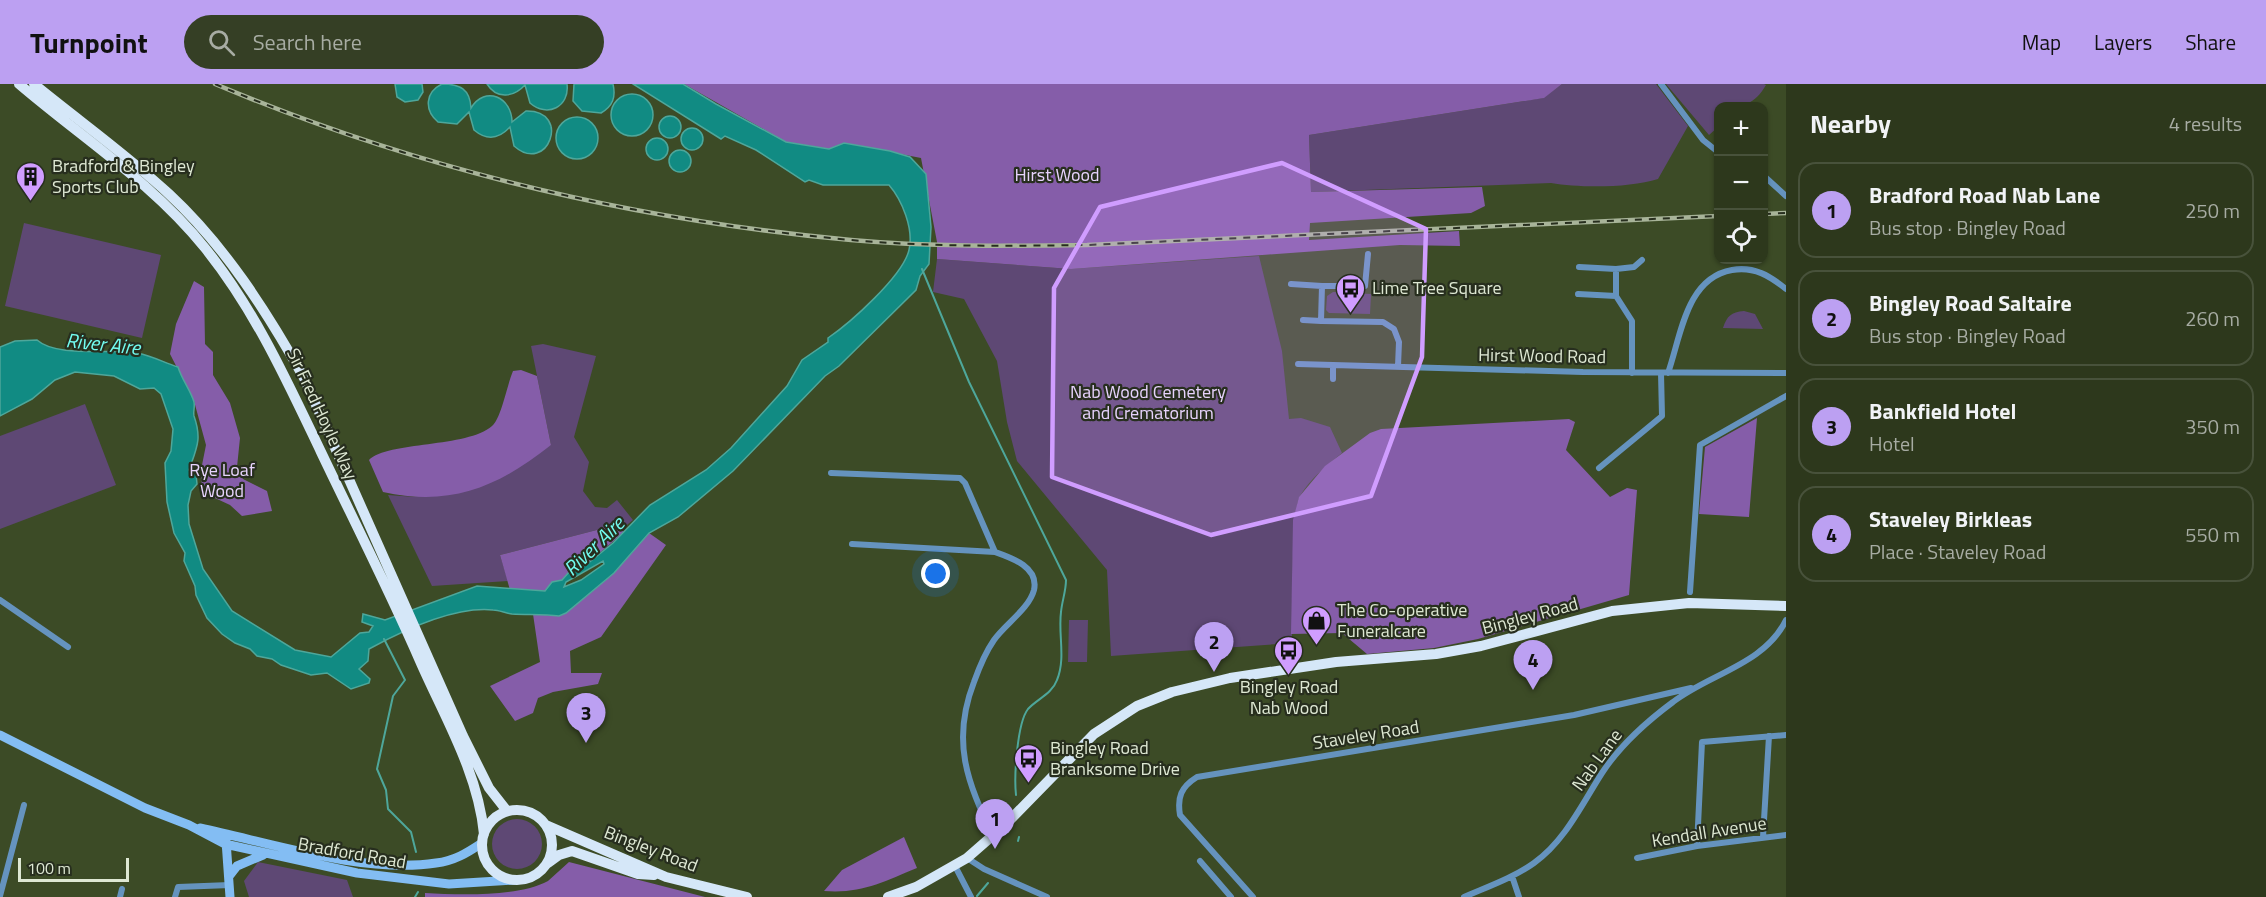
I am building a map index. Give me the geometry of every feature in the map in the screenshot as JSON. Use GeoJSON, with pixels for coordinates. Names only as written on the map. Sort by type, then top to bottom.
{"type":"FeatureCollection","features":[{"type":"Feature","properties":{"kind":"highway","name":"Sir Fred Hoyle Way"},"geometry":{"type":"LineString","coordinates":[[19,84],[105,152],[167,206],[205,247],[270,345],[459,738],[489,788],[507,811]]}},
{"type":"Feature","properties":{"kind":"highway","name":"Sir Fred Hoyle Way"},"geometry":{"type":"LineString","coordinates":[[34,84],[117,147],[171,196],[211,239],[278,332],[304,378],[459,738],[476,790],[483,838]]}},
{"type":"Feature","properties":{"kind":"highway","name":"Bingley Road"},"geometry":{"type":"LineString","coordinates":[[888,897],[916,887],[968,858],[993,837],[1094,734],[1137,706],[1172,692],[1230,678],[1336,662],[1436,654],[1481,646],[1612,611],[1689,603],[1725,602],[1786,606]]}},
{"type":"Feature","properties":{"kind":"highway"},"geometry":{"type":"LineString","coordinates":[[545,865],[552,845],[546,825],[529,812],[507,811],[489,824],[483,838],[487,864],[494,871],[515,880],[526,878],[545,865],[558,855],[572,851],[638,874],[666,877]]}},
{"type":"Feature","properties":{"kind":"highway","name":"Bingley Road"},"geometry":{"type":"LineString","coordinates":[[546,825],[666,877],[747,897]]}},
{"type":"Feature","properties":{"kind":"main road","name":"Bradford Road"},"geometry":{"type":"LineString","coordinates":[[0,735],[145,808],[238,848],[357,873],[449,884],[515,880]]}},
{"type":"Feature","properties":{"kind":"main road","name":"Bradford Road"},"geometry":{"type":"LineString","coordinates":[[189,825],[326,855],[388,865],[436,863],[461,857],[483,838]]}},
{"type":"Feature","properties":{"kind":"main road"},"geometry":{"type":"LineString","coordinates":[[230,897],[230,875],[225,844],[233,834]]}},
{"type":"Feature","properties":{"kind":"main road"},"geometry":{"type":"LineString","coordinates":[[233,834],[238,848],[237,866]]}},
{"type":"Feature","properties":{"kind":"main road"},"geometry":{"type":"LineString","coordinates":[[230,875],[237,866],[266,854]]}},
{"type":"Feature","properties":{"kind":"street"},"geometry":{"type":"LineString","coordinates":[[1661,84],[1703,140],[1714,148]]}},
{"type":"Feature","properties":{"kind":"street"},"geometry":{"type":"LineString","coordinates":[[1768,180],[1786,196]]}},
{"type":"Feature","properties":{"kind":"street"},"geometry":{"type":"LineString","coordinates":[[1291,284],[1365,286],[1368,254]]}},
{"type":"Feature","properties":{"kind":"street"},"geometry":{"type":"LineString","coordinates":[[1579,267],[1616,269],[1634,267],[1641,260]]}},
{"type":"Feature","properties":{"kind":"street"},"geometry":{"type":"LineString","coordinates":[[1616,269],[1616,296],[1632,321],[1632,373]]}},
{"type":"Feature","properties":{"kind":"street"},"geometry":{"type":"LineString","coordinates":[[1599,468],[1662,416],[1664,373],[1693,297],[1703,284],[1719,272],[1756,269],[1786,289]]}},
{"type":"Feature","properties":{"kind":"street"},"geometry":{"type":"LineString","coordinates":[[1321,321],[1322,286]]}},
{"type":"Feature","properties":{"kind":"street"},"geometry":{"type":"LineString","coordinates":[[1578,294],[1616,296]]}},
{"type":"Feature","properties":{"kind":"street"},"geometry":{"type":"LineString","coordinates":[[1303,320],[1383,322],[1394,329],[1399,342],[1398,366]]}},
{"type":"Feature","properties":{"kind":"street","name":"Hirst Wood Road"},"geometry":{"type":"LineString","coordinates":[[1298,364],[1632,373],[1786,373]]}},
{"type":"Feature","properties":{"kind":"street"},"geometry":{"type":"LineString","coordinates":[[1333,366],[1333,379]]}},
{"type":"Feature","properties":{"kind":"street"},"geometry":{"type":"LineString","coordinates":[[1690,592],[1700,446],[1786,396]]}},
{"type":"Feature","properties":{"kind":"street"},"geometry":{"type":"LineString","coordinates":[[831,473],[960,478],[965,483],[995,552]]}},
{"type":"Feature","properties":{"kind":"street"},"geometry":{"type":"LineString","coordinates":[[852,544],[995,552],[1012,558],[1028,569],[1034,589],[1029,601],[988,651],[964,713],[962,749],[966,770],[975,800],[993,837]]}},
{"type":"Feature","properties":{"kind":"street"},"geometry":{"type":"LineString","coordinates":[[0,600],[68,647]]}},
{"type":"Feature","properties":{"kind":"street","name":"Nab Lane"},"geometry":{"type":"LineString","coordinates":[[1464,897],[1535,863],[1564,834],[1622,746],[1691,688],[1732,669],[1761,650],[1781,630],[1786,620]]}},
{"type":"Feature","properties":{"kind":"street","name":"Staveley Road"},"geometry":{"type":"LineString","coordinates":[[1253,897],[1180,815],[1180,793],[1186,784],[1197,777],[1574,715],[1691,688]]}},
{"type":"Feature","properties":{"kind":"street"},"geometry":{"type":"LineString","coordinates":[[1697,846],[1702,742],[1786,735]]}},
{"type":"Feature","properties":{"kind":"street"},"geometry":{"type":"LineString","coordinates":[[1763,837],[1769,736]]}},
{"type":"Feature","properties":{"kind":"street"},"geometry":{"type":"LineString","coordinates":[[0,896],[24,805]]}},
{"type":"Feature","properties":{"kind":"street","name":"Kendall Avenue"},"geometry":{"type":"LineString","coordinates":[[1637,858],[1697,846],[1786,835]]}},
{"type":"Feature","properties":{"kind":"street"},"geometry":{"type":"LineString","coordinates":[[968,858],[984,869],[1047,897]]}},
{"type":"Feature","properties":{"kind":"street"},"geometry":{"type":"LineString","coordinates":[[1200,861],[1231,897]]}},
{"type":"Feature","properties":{"kind":"street"},"geometry":{"type":"LineString","coordinates":[[955,866],[971,897]]}},
{"type":"Feature","properties":{"kind":"street"},"geometry":{"type":"LineString","coordinates":[[1512,876],[1519,897]]}},
{"type":"Feature","properties":{"kind":"street"},"geometry":{"type":"LineString","coordinates":[[175,897],[178,887],[230,885]]}},
{"type":"Feature","properties":{"kind":"street"},"geometry":{"type":"LineString","coordinates":[[120,897],[122,889]]}},
{"type":"Feature","properties":{"kind":"highlighted area"},"geometry":{"type":"Polygon","coordinates":[[[1282,163],[1426,229],[1422,357],[1371,496],[1211,535],[1052,477],[1054,288],[1100,207],[1282,163]]]}},
{"type":"Feature","properties":{"kind":"green space","name":"Hirst Wood"},"geometry":{"type":"Polygon","coordinates":[[[684,84],[1562,84],[1544,98],[1309,135],[1311,192],[1482,187],[1485,206],[1471,213],[1310,223],[1309,240],[1459,231],[1460,246],[1400,245],[1071,269],[937,259],[937,242],[921,158],[844,143],[829,149],[786,142],[684,84]]]}},
{"type":"Feature","properties":{"kind":"green space"},"geometry":{"type":"Polygon","coordinates":[[[1562,84],[1656,84],[1688,126],[1658,179],[1634,184],[1605,186],[1551,183],[1311,192],[1309,135],[1543,98],[1562,84]]]}},
{"type":"Feature","properties":{"kind":"green space"},"geometry":{"type":"Polygon","coordinates":[[[1666,84],[1766,85],[1756,98],[1749,102],[1714,102],[1714,131],[1709,135],[1666,84]]]}},
{"type":"Feature","properties":{"kind":"green space"},"geometry":{"type":"Polygon","coordinates":[[[24,223],[161,255],[142,338],[5,306],[24,223]]]}},
{"type":"Feature","properties":{"kind":"green space","name":"Nab Wood Cemetery and Crematorium"},"geometry":{"type":"Polygon","coordinates":[[[1259,256],[1282,351],[1289,419],[1301,418],[1330,427],[1342,453],[1309,484],[1300,496],[1297,506],[1293,566],[1292,643],[1111,656],[1107,570],[1017,461],[1007,422],[997,361],[964,299],[933,292],[937,259],[1071,269],[1259,256]]]}},
{"type":"Feature","properties":{"kind":"green space","name":"Rye Loaf Wood"},"geometry":{"type":"Polygon","coordinates":[[[194,281],[204,287],[205,344],[213,352],[213,375],[230,403],[240,438],[237,467],[243,479],[267,491],[272,511],[242,516],[230,505],[202,492],[201,470],[206,445],[194,401],[170,354],[176,324],[194,281]]]}},
{"type":"Feature","properties":{"kind":"green space"},"geometry":{"type":"Polygon","coordinates":[[[1333,292],[1371,294],[1370,314],[1329,313],[1326,310],[1327,296],[1333,292]]]}},
{"type":"Feature","properties":{"kind":"green space"},"geometry":{"type":"Polygon","coordinates":[[[1744,311],[1755,314],[1763,329],[1723,328],[1730,315],[1744,311]]]}},
{"type":"Feature","properties":{"kind":"green space"},"geometry":{"type":"Polygon","coordinates":[[[543,344],[596,356],[574,437],[589,462],[583,491],[595,507],[607,508],[617,500],[633,520],[622,529],[616,525],[500,555],[508,581],[432,586],[388,495],[416,497],[551,445],[531,346],[543,344]]]}},
{"type":"Feature","properties":{"kind":"green space"},"geometry":{"type":"Polygon","coordinates":[[[521,370],[537,376],[551,445],[512,472],[473,490],[430,497],[383,492],[369,460],[393,450],[465,438],[492,426],[501,409],[513,371],[521,370]]]}},
{"type":"Feature","properties":{"kind":"green space"},"geometry":{"type":"Polygon","coordinates":[[[85,404],[116,485],[0,529],[0,436],[85,404]]]}},
{"type":"Feature","properties":{"kind":"green space"},"geometry":{"type":"Polygon","coordinates":[[[1757,418],[1749,517],[1699,514],[1705,447],[1757,418]]]}},
{"type":"Feature","properties":{"kind":"green space"},"geometry":{"type":"Polygon","coordinates":[[[1569,419],[1575,422],[1566,450],[1610,497],[1627,488],[1637,490],[1629,595],[1478,639],[1434,648],[1367,654],[1342,633],[1291,634],[1293,520],[1299,497],[1325,466],[1370,433],[1381,429],[1569,419]]]}},
{"type":"Feature","properties":{"kind":"green space"},"geometry":{"type":"Polygon","coordinates":[[[616,525],[624,532],[587,564],[562,580],[552,582],[545,591],[510,590],[500,555],[616,525]]]}},
{"type":"Feature","properties":{"kind":"green space"},"geometry":{"type":"Polygon","coordinates":[[[649,533],[666,545],[601,637],[570,651],[571,673],[602,673],[598,684],[553,692],[538,698],[533,713],[515,721],[490,686],[540,662],[533,614],[559,616],[566,613],[614,573],[649,533]]]}},
{"type":"Feature","properties":{"kind":"green space"},"geometry":{"type":"Polygon","coordinates":[[[1069,620],[1088,620],[1087,662],[1068,662],[1069,620]]]}},
{"type":"Feature","properties":{"kind":"green space"},"geometry":{"type":"Polygon","coordinates":[[[517,819],[531,823],[538,830],[542,844],[538,858],[531,865],[517,869],[503,865],[496,858],[492,844],[496,830],[503,823],[517,819]]]}},
{"type":"Feature","properties":{"kind":"green space"},"geometry":{"type":"Polygon","coordinates":[[[904,837],[917,868],[861,889],[824,891],[842,870],[904,837]]]}},
{"type":"Feature","properties":{"kind":"green space"},"geometry":{"type":"Polygon","coordinates":[[[258,862],[347,880],[353,897],[249,897],[244,881],[258,862]]]}},
{"type":"Feature","properties":{"kind":"green space"},"geometry":{"type":"Polygon","coordinates":[[[569,862],[705,897],[425,897],[425,893],[472,894],[521,890],[548,881],[569,862]]]}},
{"type":"Feature","properties":{"kind":"water"},"geometry":{"type":"Polygon","coordinates":[[[395,84],[422,84],[423,92],[418,100],[405,102],[397,97],[395,84]]]}},
{"type":"Feature","properties":{"kind":"water"},"geometry":{"type":"Polygon","coordinates":[[[442,84],[454,85],[463,89],[469,96],[471,108],[483,97],[497,97],[508,106],[512,122],[526,111],[540,113],[548,120],[551,130],[550,139],[545,148],[537,153],[526,153],[514,146],[510,127],[502,134],[493,137],[479,134],[474,130],[469,112],[457,124],[438,122],[430,112],[428,102],[432,92],[442,84]]]}},
{"type":"Feature","properties":{"kind":"water"},"geometry":{"type":"Polygon","coordinates":[[[487,84],[567,84],[567,92],[565,99],[556,108],[543,110],[530,103],[525,85],[516,92],[501,95],[487,84]]]}},
{"type":"Feature","properties":{"kind":"water"},"geometry":{"type":"Polygon","coordinates":[[[574,84],[613,84],[613,101],[601,113],[582,111],[573,101],[574,84]]]}},
{"type":"Feature","properties":{"kind":"water"},"geometry":{"type":"Polygon","coordinates":[[[633,84],[683,84],[786,142],[829,149],[844,143],[910,157],[926,174],[931,227],[929,264],[920,276],[916,290],[839,366],[825,376],[733,471],[678,517],[649,533],[614,573],[566,613],[559,616],[478,610],[429,621],[369,649],[368,661],[359,669],[370,679],[369,683],[351,689],[327,673],[311,675],[281,665],[272,659],[257,656],[250,649],[222,634],[207,618],[196,595],[195,586],[184,561],[185,553],[174,533],[167,502],[165,463],[171,451],[173,429],[161,394],[154,388],[140,389],[114,376],[75,372],[55,380],[32,399],[0,416],[0,347],[15,341],[37,340],[46,346],[71,351],[138,353],[178,367],[194,402],[198,431],[196,449],[189,470],[196,474],[197,484],[191,491],[188,505],[189,524],[203,569],[232,611],[295,650],[331,657],[360,633],[369,632],[373,626],[362,622],[363,614],[385,620],[477,586],[545,591],[552,582],[562,580],[571,570],[587,564],[613,543],[650,505],[706,470],[731,448],[787,386],[802,360],[828,342],[828,338],[862,310],[887,285],[905,261],[909,250],[910,233],[906,215],[889,185],[823,185],[809,180],[805,182],[756,150],[725,136],[721,139],[633,84]],[[603,561],[566,582],[564,587],[581,580],[604,564],[603,561]]]}},
{"type":"Feature","properties":{"kind":"water"},"geometry":{"type":"Polygon","coordinates":[[[632,94],[640,95],[647,100],[652,107],[652,123],[647,130],[640,135],[632,136],[624,135],[617,130],[612,123],[611,115],[612,107],[617,100],[624,95],[632,94]]]}},
{"type":"Feature","properties":{"kind":"water"},"geometry":{"type":"Polygon","coordinates":[[[670,116],[678,119],[681,127],[678,135],[670,138],[662,135],[659,127],[662,119],[670,116]]]}},
{"type":"Feature","properties":{"kind":"water"},"geometry":{"type":"Polygon","coordinates":[[[577,117],[585,118],[592,123],[597,130],[597,146],[592,153],[585,158],[577,159],[569,158],[562,153],[557,146],[556,138],[557,130],[562,123],[569,118],[577,117]]]}},
{"type":"Feature","properties":{"kind":"water"},"geometry":{"type":"Polygon","coordinates":[[[692,128],[700,131],[703,139],[700,147],[692,150],[684,147],[681,139],[684,131],[692,128]]]}},
{"type":"Feature","properties":{"kind":"water"},"geometry":{"type":"Polygon","coordinates":[[[657,138],[665,141],[668,149],[665,157],[657,160],[649,157],[646,149],[649,141],[657,138]]]}},
{"type":"Feature","properties":{"kind":"water"},"geometry":{"type":"Polygon","coordinates":[[[680,150],[688,153],[691,161],[688,169],[680,172],[672,169],[669,161],[672,153],[680,150]]]}},
{"type":"Feature","properties":{"kind":"waterway"},"geometry":{"type":"LineString","coordinates":[[922,269],[969,382],[1066,580],[1060,620],[1060,672],[1052,689],[1032,705],[1024,716],[1017,750],[1016,795]]}},
{"type":"Feature","properties":{"kind":"waterway"},"geometry":{"type":"LineString","coordinates":[[384,639],[405,680],[393,696],[377,769],[386,790],[388,809],[411,832],[416,852]]}},
{"type":"Feature","properties":{"kind":"waterway"},"geometry":{"type":"LineString","coordinates":[[1018,841],[1019,837]]}},
{"type":"Feature","properties":{"kind":"waterway"},"geometry":{"type":"LineString","coordinates":[[977,896],[988,883]]}},
{"type":"Feature","properties":{"kind":"waterway"},"geometry":{"type":"LineString","coordinates":[[415,897],[418,892]]}},
{"type":"Feature","properties":{"kind":"railway"},"geometry":{"type":"LineString","coordinates":[[215,84],[369,141],[527,186],[688,219],[851,240],[939,245],[1087,245],[1714,216]]}},
{"type":"Feature","properties":{"kind":"railway"},"geometry":{"type":"LineString","coordinates":[[1768,214],[1786,213]]}},
{"type":"Feature","properties":{"kind":"place","name":"Bradford & Bingley Sports Club"},"geometry":{"type":"Point","coordinates":[31,202]}},
{"type":"Feature","properties":{"kind":"place","name":"Lime Tree Square"},"geometry":{"type":"Point","coordinates":[1351,314]}},
{"type":"Feature","properties":{"kind":"place","name":"The Co-operative Funeralcare"},"geometry":{"type":"Point","coordinates":[1316,646]}},
{"type":"Feature","properties":{"kind":"place","name":"Bingley Road Saltaire"},"geometry":{"type":"Point","coordinates":[1214,672]}},
{"type":"Feature","properties":{"kind":"place","name":"Bingley Road Nab Wood"},"geometry":{"type":"Point","coordinates":[1289,676]}},
{"type":"Feature","properties":{"kind":"place","name":"Staveley Birkleas"},"geometry":{"type":"Point","coordinates":[1533,690]}},
{"type":"Feature","properties":{"kind":"place","name":"Bankfield Hotel"},"geometry":{"type":"Point","coordinates":[586,743]}},
{"type":"Feature","properties":{"kind":"place","name":"Bingley Road Branksome Drive"},"geometry":{"type":"Point","coordinates":[1029,784]}},
{"type":"Feature","properties":{"kind":"place","name":"Bradford Road Nab Lane"},"geometry":{"type":"Point","coordinates":[995,849]}},
{"type":"Feature","properties":{"kind":"water label","name":"River Aire"},"geometry":{"type":"Point","coordinates":[103,344]}},
{"type":"Feature","properties":{"kind":"water label","name":"River Aire"},"geometry":{"type":"Point","coordinates":[594,546]}}]}
